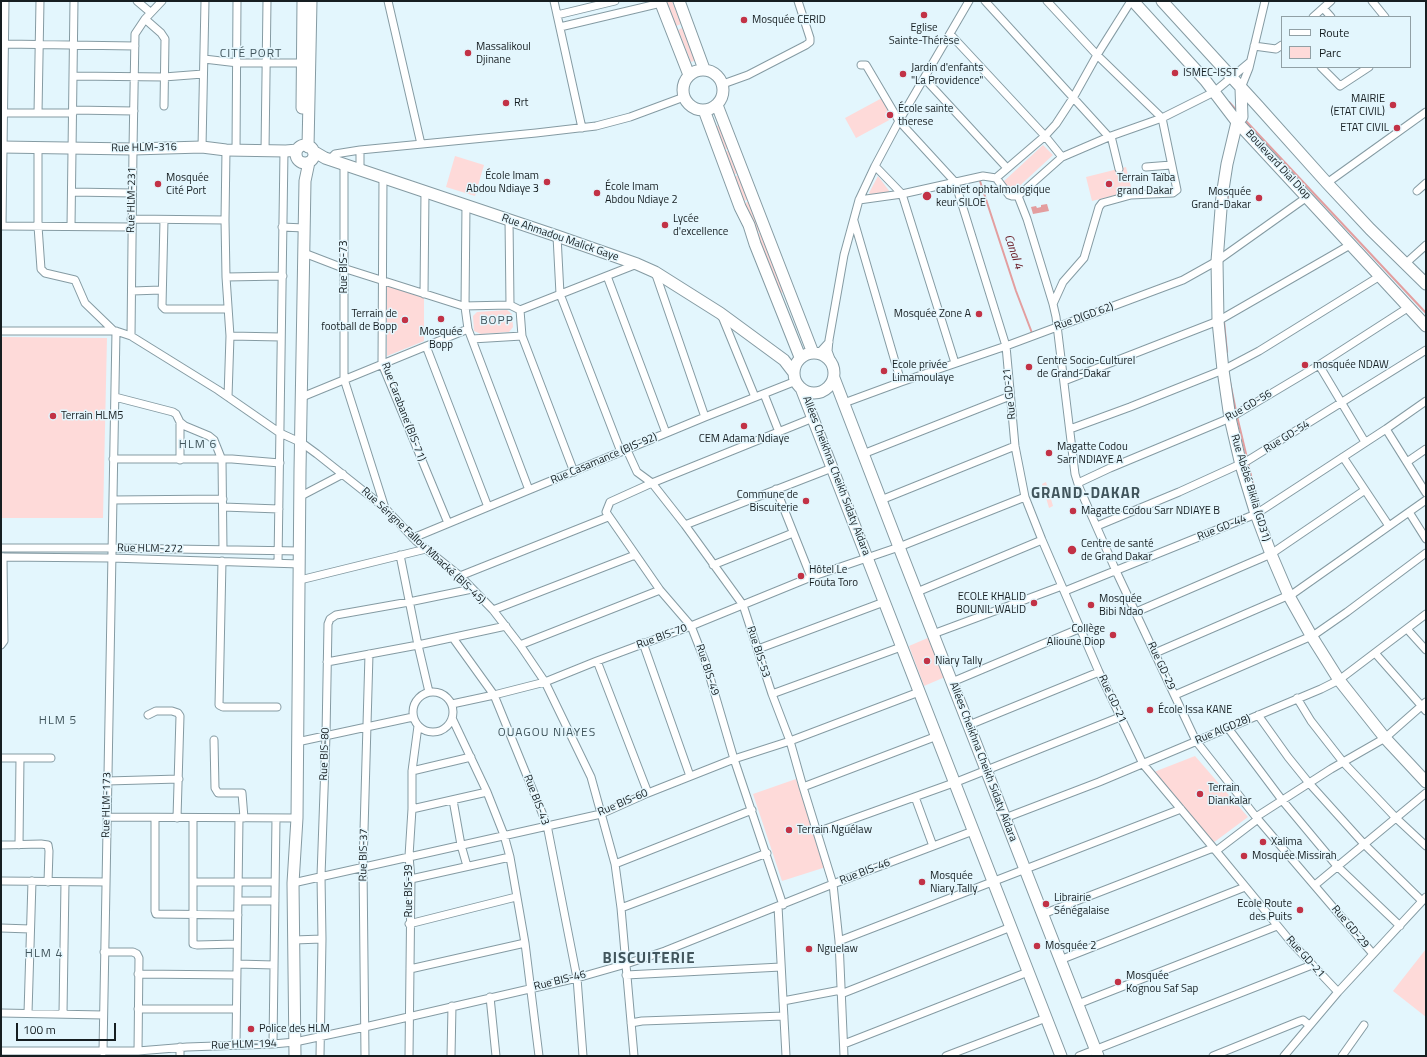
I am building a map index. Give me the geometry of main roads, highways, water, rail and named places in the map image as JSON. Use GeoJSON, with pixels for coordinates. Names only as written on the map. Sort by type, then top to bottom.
{"type":"FeatureCollection","features":[{"type":"Feature","properties":{"kind":"main road"},"geometry":{"type":"LineString","coordinates":[[295,1056],[293,882],[297,818],[305,181],[301,154],[303,1]]}},
{"type":"Feature","properties":{"kind":"main road"},"geometry":{"type":"LineString","coordinates":[[301,154],[311,1]]}},
{"type":"Feature","properties":{"kind":"main road"},"geometry":{"type":"LineString","coordinates":[[678,1],[704,69]]}},
{"type":"Feature","properties":{"kind":"main road","name":"Boulevard Dial Diop"},"geometry":{"type":"LineString","coordinates":[[1132,1],[1205,80],[1237,122],[1426,326]]}},
{"type":"Feature","properties":{"kind":"main road"},"geometry":{"type":"LineString","coordinates":[[1162,1],[1327,183],[1426,284]]}},
{"type":"Feature","properties":{"kind":"main road"},"geometry":{"type":"LineString","coordinates":[[661,2],[689,75]]}},
{"type":"Feature","properties":{"kind":"main road"},"geometry":{"type":"LineString","coordinates":[[704,69],[712,71],[719,76],[724,90],[723,96],[717,105],[710,109],[704,110],[694,108],[687,101],[684,97],[683,85],[689,75],[704,69]]}},
{"type":"Feature","properties":{"kind":"main road","name":"Rue Abébé Bikila (GD31)"},"geometry":{"type":"LineString","coordinates":[[1241,88],[1242,117],[1237,122],[1227,164],[1222,196],[1217,261],[1218,321],[1223,370],[1230,418],[1241,465],[1256,514],[1289,596],[1312,637],[1338,680],[1385,738],[1426,782]]}},
{"type":"Feature","properties":{"kind":"main road"},"geometry":{"type":"LineString","coordinates":[[717,105],[816,353]]}},
{"type":"Feature","properties":{"kind":"main road"},"geometry":{"type":"LineString","coordinates":[[704,110],[740,207],[749,225],[755,244],[800,358]]}},
{"type":"Feature","properties":{"kind":"main road","name":"Rue HLM-316"},"geometry":{"type":"LineString","coordinates":[[2,147],[132,149],[202,147],[301,154]]}},
{"type":"Feature","properties":{"kind":"main road","name":"Rue Ahmadou Malick Gaye"},"geometry":{"type":"LineString","coordinates":[[301,154],[328,158],[637,264],[654,272],[720,313],[776,355]]}},
{"type":"Feature","properties":{"kind":"main road"},"geometry":{"type":"LineString","coordinates":[[776,355],[789,360],[816,353],[826,356],[832,362],[834,368],[834,378],[828,388],[822,392],[811,393],[797,381],[795,366],[800,358]]}},
{"type":"Feature","properties":{"kind":"main road","name":"Allées Cheikhna Cheikh Sidaty Aîdara"},"geometry":{"type":"LineString","coordinates":[[776,355],[784,360],[797,381],[870,557],[884,602],[901,647],[957,782],[973,831],[996,880],[1011,927],[1061,1056]]}},
{"type":"Feature","properties":{"kind":"main road","name":"Allées Cheikhna Cheikh Sidaty Aîdara"},"geometry":{"type":"LineString","coordinates":[[834,378],[898,548],[917,592],[969,725],[984,771],[1005,818],[1023,870],[1043,914],[1095,1052]]}},
{"type":"Feature","properties":{"kind":"waterway"},"geometry":{"type":"LineString","coordinates":[[1229,102],[1238,112]]}},
{"type":"Feature","properties":{"kind":"waterway"},"geometry":{"type":"LineString","coordinates":[[1245,120],[1426,313]]}},
{"type":"Feature","properties":{"kind":"waterway","name":"Canal 4"},"geometry":{"type":"LineString","coordinates":[[979,178],[1016,291],[1032,333],[1031,334]]}},
{"type":"Feature","properties":{"kind":"waterway"},"geometry":{"type":"LineString","coordinates":[[1227,205],[1229,183]]}},
{"type":"Feature","properties":{"kind":"waterway"},"geometry":{"type":"LineString","coordinates":[[1223,311],[1227,352]]}},
{"type":"Feature","properties":{"kind":"waterway"},"geometry":{"type":"LineString","coordinates":[[1230,382],[1236,411]]}},
{"type":"Feature","properties":{"kind":"waterway"},"geometry":{"type":"LineString","coordinates":[[1237,416],[1247,458]]}},
{"type":"Feature","properties":{"kind":"waterway"},"geometry":{"type":"LineString","coordinates":[[1248,462],[1254,489]]}},
{"type":"Feature","properties":{"kind":"place","name":"Eglise Sainte-Thérèse"},"geometry":{"type":"Point","coordinates":[924,15]}},
{"type":"Feature","properties":{"kind":"place","name":"Mosquée CERID"},"geometry":{"type":"Point","coordinates":[744,20]}},
{"type":"Feature","properties":{"kind":"place","name":"Massalikoul Djinane"},"geometry":{"type":"Point","coordinates":[468,53]}},
{"type":"Feature","properties":{"kind":"place","name":"ISMEC-ISST"},"geometry":{"type":"Point","coordinates":[1175,73]}},
{"type":"Feature","properties":{"kind":"place","name":"Jardin d'enfants \"La Providence\""},"geometry":{"type":"Point","coordinates":[903,74]}},
{"type":"Feature","properties":{"kind":"place","name":"Rrt"},"geometry":{"type":"Point","coordinates":[506,103]}},
{"type":"Feature","properties":{"kind":"place","name":"MAIRIE (ETAT CIVIL)"},"geometry":{"type":"Point","coordinates":[1393,105]}},
{"type":"Feature","properties":{"kind":"place","name":"École sainte therese"},"geometry":{"type":"Point","coordinates":[890,115]}},
{"type":"Feature","properties":{"kind":"place","name":"ETAT CIVIL"},"geometry":{"type":"Point","coordinates":[1397,128]}},
{"type":"Feature","properties":{"kind":"place","name":"École Imam Abdou Ndiaye 3"},"geometry":{"type":"Point","coordinates":[547,182]}},
{"type":"Feature","properties":{"kind":"place","name":"Mosquée Cité Port"},"geometry":{"type":"Point","coordinates":[158,184]}},
{"type":"Feature","properties":{"kind":"place","name":"Terrain Taïba grand Dakar"},"geometry":{"type":"Point","coordinates":[1109,184]}},
{"type":"Feature","properties":{"kind":"place","name":"École Imam Abdou Ndiaye 2"},"geometry":{"type":"Point","coordinates":[597,193]}},
{"type":"Feature","properties":{"kind":"place","name":"cabinet ophtalmologique keur SILOE"},"geometry":{"type":"Point","coordinates":[927,196]}},
{"type":"Feature","properties":{"kind":"place","name":"Mosquée Grand-Dakar"},"geometry":{"type":"Point","coordinates":[1259,198]}},
{"type":"Feature","properties":{"kind":"place","name":"Lycée d'excellence"},"geometry":{"type":"Point","coordinates":[665,225]}},
{"type":"Feature","properties":{"kind":"place","name":"Mosquée Zone A"},"geometry":{"type":"Point","coordinates":[979,314]}},
{"type":"Feature","properties":{"kind":"place","name":"Mosquée Bopp"},"geometry":{"type":"Point","coordinates":[441,319]}},
{"type":"Feature","properties":{"kind":"place","name":"Terrain de football de Bopp"},"geometry":{"type":"Point","coordinates":[405,320]}},
{"type":"Feature","properties":{"kind":"place","name":"mosquée NDAW"},"geometry":{"type":"Point","coordinates":[1305,365]}},
{"type":"Feature","properties":{"kind":"place","name":"Centre Socio-Culturel de Grand-Dakar"},"geometry":{"type":"Point","coordinates":[1029,367]}},
{"type":"Feature","properties":{"kind":"place","name":"Ecole privée Limamoulaye"},"geometry":{"type":"Point","coordinates":[884,371]}},
{"type":"Feature","properties":{"kind":"place","name":"Terrain HLM5"},"geometry":{"type":"Point","coordinates":[53,416]}},
{"type":"Feature","properties":{"kind":"place","name":"CEM Adama Ndiaye"},"geometry":{"type":"Point","coordinates":[744,426]}},
{"type":"Feature","properties":{"kind":"place","name":"Magatte Codou Sarr NDIAYE A"},"geometry":{"type":"Point","coordinates":[1049,453]}},
{"type":"Feature","properties":{"kind":"place","name":"Commune de Biscuiterie"},"geometry":{"type":"Point","coordinates":[806,501]}},
{"type":"Feature","properties":{"kind":"place","name":"Magatte Codou Sarr NDIAYE B"},"geometry":{"type":"Point","coordinates":[1073,511]}},
{"type":"Feature","properties":{"kind":"place","name":"Centre de santé de Grand Dakar"},"geometry":{"type":"Point","coordinates":[1072,550]}},
{"type":"Feature","properties":{"kind":"place","name":"Hôtel Le Fouta Toro"},"geometry":{"type":"Point","coordinates":[801,576]}},
{"type":"Feature","properties":{"kind":"place","name":"ECOLE KHALID BOUNIL WALID"},"geometry":{"type":"Point","coordinates":[1034,603]}},
{"type":"Feature","properties":{"kind":"place","name":"Mosquée Bibi Ndao"},"geometry":{"type":"Point","coordinates":[1091,605]}},
{"type":"Feature","properties":{"kind":"place","name":"Collège Alioune Diop"},"geometry":{"type":"Point","coordinates":[1113,635]}},
{"type":"Feature","properties":{"kind":"place","name":"Niary Tally"},"geometry":{"type":"Point","coordinates":[927,661]}},
{"type":"Feature","properties":{"kind":"place","name":"École Issa KANE"},"geometry":{"type":"Point","coordinates":[1150,710]}},
{"type":"Feature","properties":{"kind":"place","name":"Terrain Diankalar"},"geometry":{"type":"Point","coordinates":[1200,794]}},
{"type":"Feature","properties":{"kind":"place","name":"Terrain Nguélaw"},"geometry":{"type":"Point","coordinates":[789,830]}},
{"type":"Feature","properties":{"kind":"place","name":"Xalima"},"geometry":{"type":"Point","coordinates":[1263,842]}},
{"type":"Feature","properties":{"kind":"place","name":"Mosquée Missirah"},"geometry":{"type":"Point","coordinates":[1244,856]}},
{"type":"Feature","properties":{"kind":"place","name":"Mosquée Niary Tally"},"geometry":{"type":"Point","coordinates":[922,882]}},
{"type":"Feature","properties":{"kind":"place","name":"Librairie Sénégalaise"},"geometry":{"type":"Point","coordinates":[1046,904]}},
{"type":"Feature","properties":{"kind":"place","name":"Ecole Route des Puits"},"geometry":{"type":"Point","coordinates":[1300,910]}},
{"type":"Feature","properties":{"kind":"place","name":"Mosquée 2"},"geometry":{"type":"Point","coordinates":[1037,946]}},
{"type":"Feature","properties":{"kind":"place","name":"Nguelaw"},"geometry":{"type":"Point","coordinates":[809,949]}},
{"type":"Feature","properties":{"kind":"place","name":"Mosquée Kognou Saf Sap"},"geometry":{"type":"Point","coordinates":[1118,982]}},
{"type":"Feature","properties":{"kind":"place","name":"Police des HLM"},"geometry":{"type":"Point","coordinates":[251,1029]}},
{"type":"Feature","properties":{"kind":"district","name":"CITÉ PORT"},"geometry":{"type":"Point","coordinates":[251,54]}},
{"type":"Feature","properties":{"kind":"district","name":"BOPP"},"geometry":{"type":"Point","coordinates":[497,321]}},
{"type":"Feature","properties":{"kind":"district","name":"HLM 6"},"geometry":{"type":"Point","coordinates":[198,445]}},
{"type":"Feature","properties":{"kind":"district","name":"GRAND-DAKAR"},"geometry":{"type":"Point","coordinates":[1086,494]}},
{"type":"Feature","properties":{"kind":"district","name":"HLM 5"},"geometry":{"type":"Point","coordinates":[58,721]}},
{"type":"Feature","properties":{"kind":"district","name":"OUAGOU NIAYES"},"geometry":{"type":"Point","coordinates":[547,733]}},
{"type":"Feature","properties":{"kind":"district","name":"HLM 4"},"geometry":{"type":"Point","coordinates":[44,954]}},
{"type":"Feature","properties":{"kind":"district","name":"BISCUITERIE"},"geometry":{"type":"Point","coordinates":[649,959]}}]}
